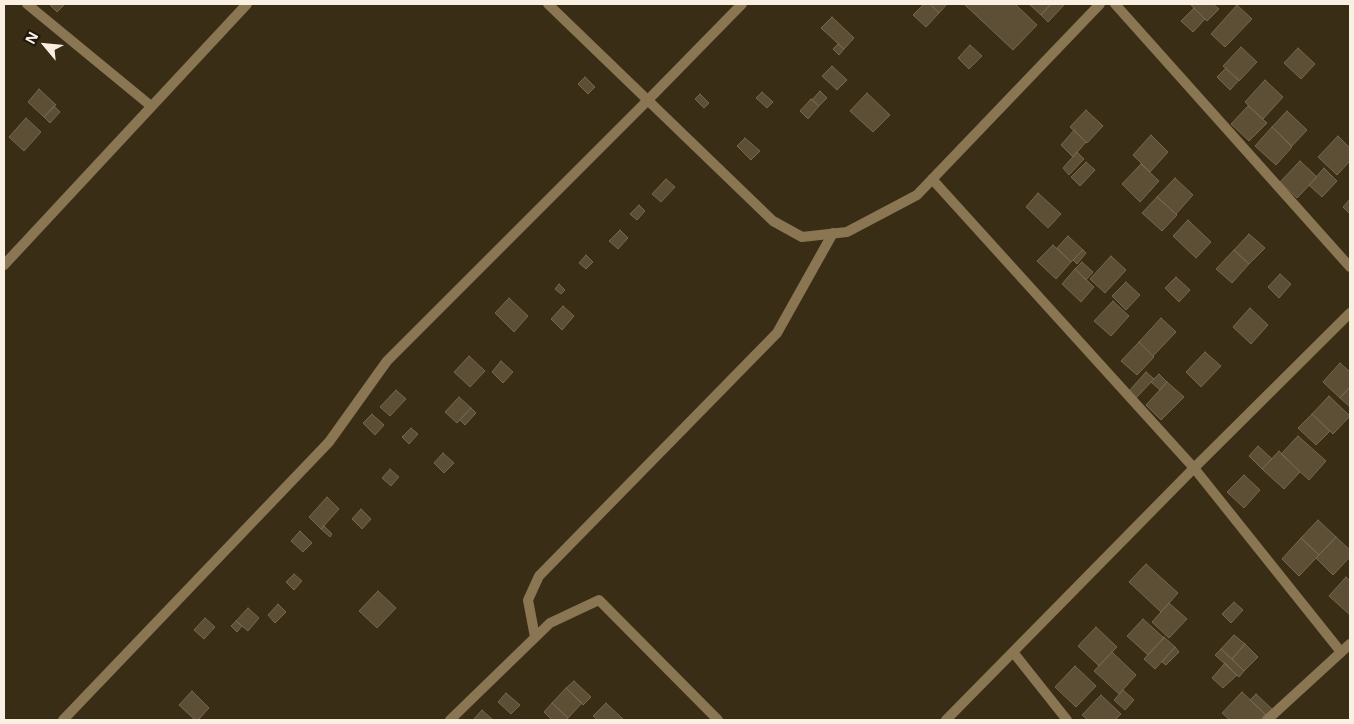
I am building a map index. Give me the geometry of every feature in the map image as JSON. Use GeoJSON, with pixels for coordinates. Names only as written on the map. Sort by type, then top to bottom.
{"type":"FeatureCollection","features":[{"type":"Feature","properties":{"kind":"street"},"geometry":{"type":"LineString","coordinates":[[28,4],[151,106]]}},
{"type":"Feature","properties":{"kind":"street"},"geometry":{"type":"LineString","coordinates":[[4,265],[247,4]]}},
{"type":"Feature","properties":{"kind":"street"},"geometry":{"type":"LineString","coordinates":[[548,4],[773,221],[802,237],[846,232],[917,196],[1100,4]]}},
{"type":"Feature","properties":{"kind":"street"},"geometry":{"type":"LineString","coordinates":[[63,720],[329,442],[387,361],[742,4]]}},
{"type":"Feature","properties":{"kind":"street"},"geometry":{"type":"LineString","coordinates":[[1115,4],[1350,267]]}},
{"type":"Feature","properties":{"kind":"street"},"geometry":{"type":"LineString","coordinates":[[932,179],[1194,468],[1341,652]]}},
{"type":"Feature","properties":{"kind":"street"},"geometry":{"type":"LineString","coordinates":[[535,638],[528,600],[539,576],[777,333],[833,233]]}},
{"type":"Feature","properties":{"kind":"street"},"geometry":{"type":"LineString","coordinates":[[946,720],[1194,468],[1350,313]]}},
{"type":"Feature","properties":{"kind":"street"},"geometry":{"type":"LineString","coordinates":[[450,720],[550,623],[599,600],[718,720]]}},
{"type":"Feature","properties":{"kind":"street"},"geometry":{"type":"LineString","coordinates":[[1267,720],[1350,644]]}},
{"type":"Feature","properties":{"kind":"street"},"geometry":{"type":"LineString","coordinates":[[1013,652],[1067,720]]}},
{"type":"Feature","properties":{"kind":"building"},"geometry":{"type":"Polygon","coordinates":[[[49,4],[65,4],[57,12],[49,4]]]}},
{"type":"Feature","properties":{"kind":"building"},"geometry":{"type":"Polygon","coordinates":[[[924,4],[930,4],[939,13],[926,27],[913,15],[924,4]]]}},
{"type":"Feature","properties":{"kind":"building"},"geometry":{"type":"Polygon","coordinates":[[[930,4],[947,4],[939,13],[930,4]]]}},
{"type":"Feature","properties":{"kind":"building"},"geometry":{"type":"Polygon","coordinates":[[[964,4],[1015,4],[1037,25],[1013,50],[964,4]]]}},
{"type":"Feature","properties":{"kind":"building"},"geometry":{"type":"Polygon","coordinates":[[[1029,4],[1051,4],[1041,15],[1029,4]]]}},
{"type":"Feature","properties":{"kind":"building"},"geometry":{"type":"Polygon","coordinates":[[[1051,4],[1065,4],[1048,22],[1041,15],[1051,4]]]}},
{"type":"Feature","properties":{"kind":"building"},"geometry":{"type":"Polygon","coordinates":[[[1190,4],[1213,4],[1219,9],[1207,21],[1190,4]]]}},
{"type":"Feature","properties":{"kind":"building"},"geometry":{"type":"Polygon","coordinates":[[[1237,5],[1252,19],[1225,47],[1211,34],[1237,5]]]}},
{"type":"Feature","properties":{"kind":"building"},"geometry":{"type":"Polygon","coordinates":[[[1194,8],[1205,19],[1193,32],[1181,21],[1194,8]]]}},
{"type":"Feature","properties":{"kind":"building"},"geometry":{"type":"Polygon","coordinates":[[[832,17],[854,38],[844,49],[821,28],[832,17]]]}},
{"type":"Feature","properties":{"kind":"building"},"geometry":{"type":"Polygon","coordinates":[[[838,44],[844,49],[839,55],[833,49],[838,44]]]}},
{"type":"Feature","properties":{"kind":"building"},"geometry":{"type":"Polygon","coordinates":[[[970,45],[982,56],[969,69],[958,58],[970,45]]]}},
{"type":"Feature","properties":{"kind":"building"},"geometry":{"type":"Polygon","coordinates":[[[1241,47],[1257,62],[1239,81],[1223,66],[1241,47]]]}},
{"type":"Feature","properties":{"kind":"building"},"geometry":{"type":"Polygon","coordinates":[[[1298,48],[1315,64],[1301,79],[1284,63],[1298,48]]]}},
{"type":"Feature","properties":{"kind":"building"},"geometry":{"type":"Polygon","coordinates":[[[832,66],[847,80],[837,90],[822,76],[832,66]]]}},
{"type":"Feature","properties":{"kind":"building"},"geometry":{"type":"Polygon","coordinates":[[[1226,68],[1239,80],[1230,90],[1217,77],[1226,68]]]}},
{"type":"Feature","properties":{"kind":"building"},"geometry":{"type":"Polygon","coordinates":[[[585,77],[595,87],[588,94],[578,84],[585,77]]]}},
{"type":"Feature","properties":{"kind":"building"},"geometry":{"type":"Polygon","coordinates":[[[1265,80],[1283,97],[1263,119],[1245,102],[1265,80]]]}},
{"type":"Feature","properties":{"kind":"building"},"geometry":{"type":"Polygon","coordinates":[[[39,89],[56,105],[44,117],[28,102],[39,89]]]}},
{"type":"Feature","properties":{"kind":"building"},"geometry":{"type":"Polygon","coordinates":[[[820,91],[827,98],[819,106],[812,100],[820,91]]]}},
{"type":"Feature","properties":{"kind":"building"},"geometry":{"type":"Polygon","coordinates":[[[762,92],[773,102],[767,108],[756,98],[762,92]]]}},
{"type":"Feature","properties":{"kind":"building"},"geometry":{"type":"Polygon","coordinates":[[[867,93],[890,115],[873,132],[850,111],[867,93]]]}},
{"type":"Feature","properties":{"kind":"building"},"geometry":{"type":"Polygon","coordinates":[[[700,94],[709,103],[704,108],[695,99],[700,94]]]}},
{"type":"Feature","properties":{"kind":"building"},"geometry":{"type":"Polygon","coordinates":[[[811,99],[819,106],[808,119],[800,111],[811,99]]]}},
{"type":"Feature","properties":{"kind":"building"},"geometry":{"type":"Polygon","coordinates":[[[54,106],[60,112],[50,123],[44,117],[54,106]]]}},
{"type":"Feature","properties":{"kind":"building"},"geometry":{"type":"Polygon","coordinates":[[[1248,106],[1267,123],[1249,141],[1231,124],[1248,106]]]}},
{"type":"Feature","properties":{"kind":"building"},"geometry":{"type":"Polygon","coordinates":[[[1086,110],[1103,126],[1087,143],[1070,127],[1086,110]]]}},
{"type":"Feature","properties":{"kind":"building"},"geometry":{"type":"Polygon","coordinates":[[[1287,111],[1307,130],[1292,146],[1272,127],[1287,111]]]}},
{"type":"Feature","properties":{"kind":"building"},"geometry":{"type":"Polygon","coordinates":[[[26,118],[41,132],[24,151],[9,137],[26,118]]]}},
{"type":"Feature","properties":{"kind":"building"},"geometry":{"type":"Polygon","coordinates":[[[1272,127],[1292,147],[1276,165],[1255,146],[1272,127]]]}},
{"type":"Feature","properties":{"kind":"building"},"geometry":{"type":"Polygon","coordinates":[[[1074,130],[1086,142],[1073,157],[1061,145],[1074,130]]]}},
{"type":"Feature","properties":{"kind":"building"},"geometry":{"type":"Polygon","coordinates":[[[1151,135],[1168,152],[1150,172],[1133,155],[1151,135]]]}},
{"type":"Feature","properties":{"kind":"building"},"geometry":{"type":"Polygon","coordinates":[[[1338,136],[1350,148],[1350,161],[1337,175],[1318,157],[1338,136]]]}},
{"type":"Feature","properties":{"kind":"building"},"geometry":{"type":"Polygon","coordinates":[[[745,138],[760,151],[751,160],[737,146],[745,138]]]}},
{"type":"Feature","properties":{"kind":"building"},"geometry":{"type":"Polygon","coordinates":[[[1077,152],[1084,159],[1069,175],[1063,168],[1077,152]]]}},
{"type":"Feature","properties":{"kind":"building"},"geometry":{"type":"Polygon","coordinates":[[[1300,161],[1317,177],[1297,198],[1280,182],[1300,161]]]}},
{"type":"Feature","properties":{"kind":"building"},"geometry":{"type":"Polygon","coordinates":[[[1086,162],[1095,170],[1080,186],[1071,177],[1086,162]]]}},
{"type":"Feature","properties":{"kind":"building"},"geometry":{"type":"Polygon","coordinates":[[[1141,164],[1159,181],[1140,202],[1122,184],[1141,164]]]}},
{"type":"Feature","properties":{"kind":"building"},"geometry":{"type":"Polygon","coordinates":[[[1324,168],[1337,181],[1322,197],[1309,185],[1324,168]]]}},
{"type":"Feature","properties":{"kind":"building"},"geometry":{"type":"Polygon","coordinates":[[[1175,178],[1193,195],[1176,214],[1157,197],[1175,178]]]}},
{"type":"Feature","properties":{"kind":"building"},"geometry":{"type":"Polygon","coordinates":[[[666,179],[675,187],[661,202],[652,194],[666,179]]]}},
{"type":"Feature","properties":{"kind":"building"},"geometry":{"type":"Polygon","coordinates":[[[1038,193],[1061,214],[1048,228],[1026,207],[1038,193]]]}},
{"type":"Feature","properties":{"kind":"building"},"geometry":{"type":"Polygon","coordinates":[[[1157,197],[1177,215],[1162,231],[1142,213],[1157,197]]]}},
{"type":"Feature","properties":{"kind":"building"},"geometry":{"type":"Polygon","coordinates":[[[1350,199],[1350,214],[1343,207],[1350,199]]]}},
{"type":"Feature","properties":{"kind":"building"},"geometry":{"type":"Polygon","coordinates":[[[639,205],[645,211],[637,220],[630,214],[639,205]]]}},
{"type":"Feature","properties":{"kind":"building"},"geometry":{"type":"Polygon","coordinates":[[[1188,220],[1211,242],[1196,258],[1173,236],[1188,220]]]}},
{"type":"Feature","properties":{"kind":"building"},"geometry":{"type":"Polygon","coordinates":[[[620,230],[628,238],[618,249],[609,241],[620,230]]]}},
{"type":"Feature","properties":{"kind":"building"},"geometry":{"type":"Polygon","coordinates":[[[1249,234],[1265,248],[1249,264],[1234,250],[1249,234]]]}},
{"type":"Feature","properties":{"kind":"building"},"geometry":{"type":"Polygon","coordinates":[[[1068,236],[1083,250],[1071,262],[1057,248],[1068,236]]]}},
{"type":"Feature","properties":{"kind":"building"},"geometry":{"type":"Polygon","coordinates":[[[1053,245],[1071,262],[1056,279],[1037,261],[1053,245]]]}},
{"type":"Feature","properties":{"kind":"building"},"geometry":{"type":"Polygon","coordinates":[[[1083,250],[1086,253],[1077,264],[1073,260],[1083,250]]]}},
{"type":"Feature","properties":{"kind":"building"},"geometry":{"type":"Polygon","coordinates":[[[1234,250],[1249,264],[1232,283],[1216,269],[1234,250]]]}},
{"type":"Feature","properties":{"kind":"building"},"geometry":{"type":"Polygon","coordinates":[[[586,255],[593,262],[586,269],[579,263],[586,255]]]}},
{"type":"Feature","properties":{"kind":"building"},"geometry":{"type":"Polygon","coordinates":[[[1111,256],[1126,270],[1105,293],[1090,279],[1111,256]]]}},
{"type":"Feature","properties":{"kind":"building"},"geometry":{"type":"Polygon","coordinates":[[[1082,262],[1093,272],[1086,280],[1075,269],[1082,262]]]}},
{"type":"Feature","properties":{"kind":"building"},"geometry":{"type":"Polygon","coordinates":[[[1075,269],[1094,287],[1081,302],[1062,284],[1075,269]]]}},
{"type":"Feature","properties":{"kind":"building"},"geometry":{"type":"Polygon","coordinates":[[[1280,274],[1291,284],[1279,298],[1268,287],[1280,274]]]}},
{"type":"Feature","properties":{"kind":"building"},"geometry":{"type":"Polygon","coordinates":[[[1176,277],[1190,290],[1179,302],[1165,288],[1176,277]]]}},
{"type":"Feature","properties":{"kind":"building"},"geometry":{"type":"Polygon","coordinates":[[[1126,282],[1140,295],[1126,310],[1112,296],[1126,282]]]}},
{"type":"Feature","properties":{"kind":"building"},"geometry":{"type":"Polygon","coordinates":[[[559,284],[565,290],[561,294],[555,289],[559,284]]]}},
{"type":"Feature","properties":{"kind":"building"},"geometry":{"type":"Polygon","coordinates":[[[509,298],[528,316],[514,332],[495,313],[509,298]]]}},
{"type":"Feature","properties":{"kind":"building"},"geometry":{"type":"Polygon","coordinates":[[[1113,301],[1129,316],[1111,336],[1094,321],[1113,301]]]}},
{"type":"Feature","properties":{"kind":"building"},"geometry":{"type":"Polygon","coordinates":[[[563,306],[574,316],[562,330],[551,319],[563,306]]]}},
{"type":"Feature","properties":{"kind":"building"},"geometry":{"type":"Polygon","coordinates":[[[1250,308],[1268,325],[1251,344],[1233,327],[1250,308]]]}},
{"type":"Feature","properties":{"kind":"building"},"geometry":{"type":"Polygon","coordinates":[[[1161,318],[1176,332],[1153,356],[1139,342],[1161,318]]]}},
{"type":"Feature","properties":{"kind":"building"},"geometry":{"type":"Polygon","coordinates":[[[1139,342],[1154,357],[1137,375],[1121,361],[1139,342]]]}},
{"type":"Feature","properties":{"kind":"building"},"geometry":{"type":"Polygon","coordinates":[[[1205,352],[1221,366],[1201,387],[1186,372],[1205,352]]]}},
{"type":"Feature","properties":{"kind":"building"},"geometry":{"type":"Polygon","coordinates":[[[469,356],[485,371],[470,387],[454,372],[469,356]]]}},
{"type":"Feature","properties":{"kind":"building"},"geometry":{"type":"Polygon","coordinates":[[[501,361],[513,372],[503,383],[492,372],[501,361]]]}},
{"type":"Feature","properties":{"kind":"building"},"geometry":{"type":"Polygon","coordinates":[[[1340,363],[1350,372],[1350,387],[1340,398],[1323,382],[1340,363]]]}},
{"type":"Feature","properties":{"kind":"building"},"geometry":{"type":"Polygon","coordinates":[[[1146,372],[1154,379],[1136,398],[1129,391],[1146,372]]]}},
{"type":"Feature","properties":{"kind":"building"},"geometry":{"type":"Polygon","coordinates":[[[1159,374],[1167,382],[1160,390],[1151,382],[1159,374]]]}},
{"type":"Feature","properties":{"kind":"building"},"geometry":{"type":"Polygon","coordinates":[[[1167,382],[1184,397],[1161,420],[1146,405],[1167,382]]]}},
{"type":"Feature","properties":{"kind":"building"},"geometry":{"type":"Polygon","coordinates":[[[1350,387],[1350,407],[1340,398],[1350,387]]]}},
{"type":"Feature","properties":{"kind":"building"},"geometry":{"type":"Polygon","coordinates":[[[396,390],[406,399],[390,416],[380,407],[396,390]]]}},
{"type":"Feature","properties":{"kind":"building"},"geometry":{"type":"Polygon","coordinates":[[[1329,396],[1350,416],[1333,434],[1312,414],[1329,396]]]}},
{"type":"Feature","properties":{"kind":"building"},"geometry":{"type":"Polygon","coordinates":[[[459,397],[471,408],[457,423],[445,412],[459,397]]]}},
{"type":"Feature","properties":{"kind":"building"},"geometry":{"type":"Polygon","coordinates":[[[471,408],[476,413],[465,425],[460,420],[471,408]]]}},
{"type":"Feature","properties":{"kind":"building"},"geometry":{"type":"Polygon","coordinates":[[[372,414],[384,425],[375,435],[363,423],[372,414]]]}},
{"type":"Feature","properties":{"kind":"building"},"geometry":{"type":"Polygon","coordinates":[[[1312,414],[1330,431],[1316,445],[1298,428],[1312,414]]]}},
{"type":"Feature","properties":{"kind":"building"},"geometry":{"type":"Polygon","coordinates":[[[411,428],[418,434],[409,444],[402,437],[411,428]]]}},
{"type":"Feature","properties":{"kind":"building"},"geometry":{"type":"Polygon","coordinates":[[[1298,436],[1326,461],[1309,480],[1281,454],[1298,436]]]}},
{"type":"Feature","properties":{"kind":"building"},"geometry":{"type":"Polygon","coordinates":[[[1258,446],[1272,459],[1262,469],[1249,456],[1258,446]]]}},
{"type":"Feature","properties":{"kind":"building"},"geometry":{"type":"Polygon","coordinates":[[[1279,451],[1300,472],[1284,489],[1262,469],[1279,451]]]}},
{"type":"Feature","properties":{"kind":"building"},"geometry":{"type":"Polygon","coordinates":[[[443,453],[454,463],[444,473],[434,463],[443,453]]]}},
{"type":"Feature","properties":{"kind":"building"},"geometry":{"type":"Polygon","coordinates":[[[390,469],[399,477],[391,486],[382,478],[390,469]]]}},
{"type":"Feature","properties":{"kind":"building"},"geometry":{"type":"Polygon","coordinates":[[[1244,475],[1260,490],[1244,508],[1227,492],[1244,475]]]}},
{"type":"Feature","properties":{"kind":"building"},"geometry":{"type":"Polygon","coordinates":[[[327,497],[339,509],[321,529],[309,517],[327,497]]]}},
{"type":"Feature","properties":{"kind":"building"},"geometry":{"type":"Polygon","coordinates":[[[361,509],[371,519],[362,529],[352,519],[361,509]]]}},
{"type":"Feature","properties":{"kind":"building"},"geometry":{"type":"Polygon","coordinates":[[[1318,520],[1336,537],[1319,555],[1301,538],[1318,520]]]}},
{"type":"Feature","properties":{"kind":"building"},"geometry":{"type":"Polygon","coordinates":[[[324,526],[332,534],[330,537],[321,529],[324,526]]]}},
{"type":"Feature","properties":{"kind":"building"},"geometry":{"type":"Polygon","coordinates":[[[300,531],[312,543],[303,552],[291,541],[300,531]]]}},
{"type":"Feature","properties":{"kind":"building"},"geometry":{"type":"Polygon","coordinates":[[[1336,537],[1350,550],[1350,557],[1333,575],[1316,558],[1336,537]]]}},
{"type":"Feature","properties":{"kind":"building"},"geometry":{"type":"Polygon","coordinates":[[[1301,538],[1319,555],[1299,576],[1282,559],[1301,538]]]}},
{"type":"Feature","properties":{"kind":"building"},"geometry":{"type":"Polygon","coordinates":[[[1146,564],[1178,593],[1161,612],[1129,582],[1146,564]]]}},
{"type":"Feature","properties":{"kind":"building"},"geometry":{"type":"Polygon","coordinates":[[[294,574],[302,581],[294,590],[286,582],[294,574]]]}},
{"type":"Feature","properties":{"kind":"building"},"geometry":{"type":"Polygon","coordinates":[[[1346,577],[1350,581],[1350,615],[1329,596],[1346,577]]]}},
{"type":"Feature","properties":{"kind":"building"},"geometry":{"type":"Polygon","coordinates":[[[378,591],[396,608],[377,628],[359,611],[378,591]]]}},
{"type":"Feature","properties":{"kind":"building"},"geometry":{"type":"Polygon","coordinates":[[[1234,602],[1243,610],[1231,623],[1222,614],[1234,602]]]}},
{"type":"Feature","properties":{"kind":"building"},"geometry":{"type":"Polygon","coordinates":[[[1169,603],[1187,619],[1169,638],[1152,622],[1169,603]]]}},
{"type":"Feature","properties":{"kind":"building"},"geometry":{"type":"Polygon","coordinates":[[[278,604],[286,612],[275,623],[268,615],[278,604]]]}},
{"type":"Feature","properties":{"kind":"building"},"geometry":{"type":"Polygon","coordinates":[[[248,608],[259,618],[248,631],[236,621],[248,608]]]}},
{"type":"Feature","properties":{"kind":"building"},"geometry":{"type":"Polygon","coordinates":[[[205,618],[215,627],[204,639],[194,630],[205,618]]]}},
{"type":"Feature","properties":{"kind":"building"},"geometry":{"type":"Polygon","coordinates":[[[1143,619],[1164,638],[1148,655],[1127,636],[1143,619]]]}},
{"type":"Feature","properties":{"kind":"building"},"geometry":{"type":"Polygon","coordinates":[[[236,621],[242,626],[237,632],[231,626],[236,621]]]}},
{"type":"Feature","properties":{"kind":"building"},"geometry":{"type":"Polygon","coordinates":[[[1096,627],[1117,647],[1099,666],[1078,646],[1096,627]]]}},
{"type":"Feature","properties":{"kind":"building"},"geometry":{"type":"Polygon","coordinates":[[[1234,635],[1245,644],[1232,659],[1221,649],[1234,635]]]}},
{"type":"Feature","properties":{"kind":"building"},"geometry":{"type":"Polygon","coordinates":[[[1164,637],[1175,647],[1155,669],[1144,659],[1164,637]]]}},
{"type":"Feature","properties":{"kind":"building"},"geometry":{"type":"Polygon","coordinates":[[[1245,644],[1258,657],[1244,671],[1232,659],[1245,644]]]}},
{"type":"Feature","properties":{"kind":"building"},"geometry":{"type":"Polygon","coordinates":[[[1175,647],[1179,652],[1166,665],[1162,662],[1175,647]]]}},
{"type":"Feature","properties":{"kind":"building"},"geometry":{"type":"Polygon","coordinates":[[[1221,649],[1244,671],[1239,677],[1215,655],[1221,649]]]}},
{"type":"Feature","properties":{"kind":"building"},"geometry":{"type":"Polygon","coordinates":[[[1112,652],[1136,675],[1119,694],[1094,671],[1112,652]]]}},
{"type":"Feature","properties":{"kind":"building"},"geometry":{"type":"Polygon","coordinates":[[[1225,663],[1237,675],[1223,688],[1212,678],[1225,663]]]}},
{"type":"Feature","properties":{"kind":"building"},"geometry":{"type":"Polygon","coordinates":[[[1075,666],[1096,686],[1076,707],[1055,687],[1075,666]]]}},
{"type":"Feature","properties":{"kind":"building"},"geometry":{"type":"Polygon","coordinates":[[[574,681],[591,697],[583,705],[566,688],[574,681]]]}},
{"type":"Feature","properties":{"kind":"building"},"geometry":{"type":"Polygon","coordinates":[[[566,688],[582,703],[568,718],[552,703],[566,688]]]}},
{"type":"Feature","properties":{"kind":"building"},"geometry":{"type":"Polygon","coordinates":[[[1123,690],[1134,700],[1125,710],[1114,700],[1123,690]]]}},
{"type":"Feature","properties":{"kind":"building"},"geometry":{"type":"Polygon","coordinates":[[[192,691],[209,708],[198,720],[195,720],[179,705],[192,691]]]}},
{"type":"Feature","properties":{"kind":"building"},"geometry":{"type":"Polygon","coordinates":[[[1242,692],[1265,714],[1260,720],[1230,720],[1222,713],[1242,692]]]}},
{"type":"Feature","properties":{"kind":"building"},"geometry":{"type":"Polygon","coordinates":[[[506,693],[520,705],[511,714],[498,702],[506,693]]]}},
{"type":"Feature","properties":{"kind":"building"},"geometry":{"type":"Polygon","coordinates":[[[1256,694],[1273,710],[1267,716],[1250,700],[1256,694]]]}},
{"type":"Feature","properties":{"kind":"building"},"geometry":{"type":"Polygon","coordinates":[[[1101,695],[1121,714],[1115,720],[1088,720],[1082,715],[1101,695]]]}},
{"type":"Feature","properties":{"kind":"building"},"geometry":{"type":"Polygon","coordinates":[[[552,703],[568,718],[565,720],[552,720],[544,712],[552,703]]]}},
{"type":"Feature","properties":{"kind":"building"},"geometry":{"type":"Polygon","coordinates":[[[606,703],[624,720],[598,720],[593,716],[606,703]]]}},
{"type":"Feature","properties":{"kind":"building"},"geometry":{"type":"Polygon","coordinates":[[[482,710],[493,720],[473,720],[482,710]]]}}]}
